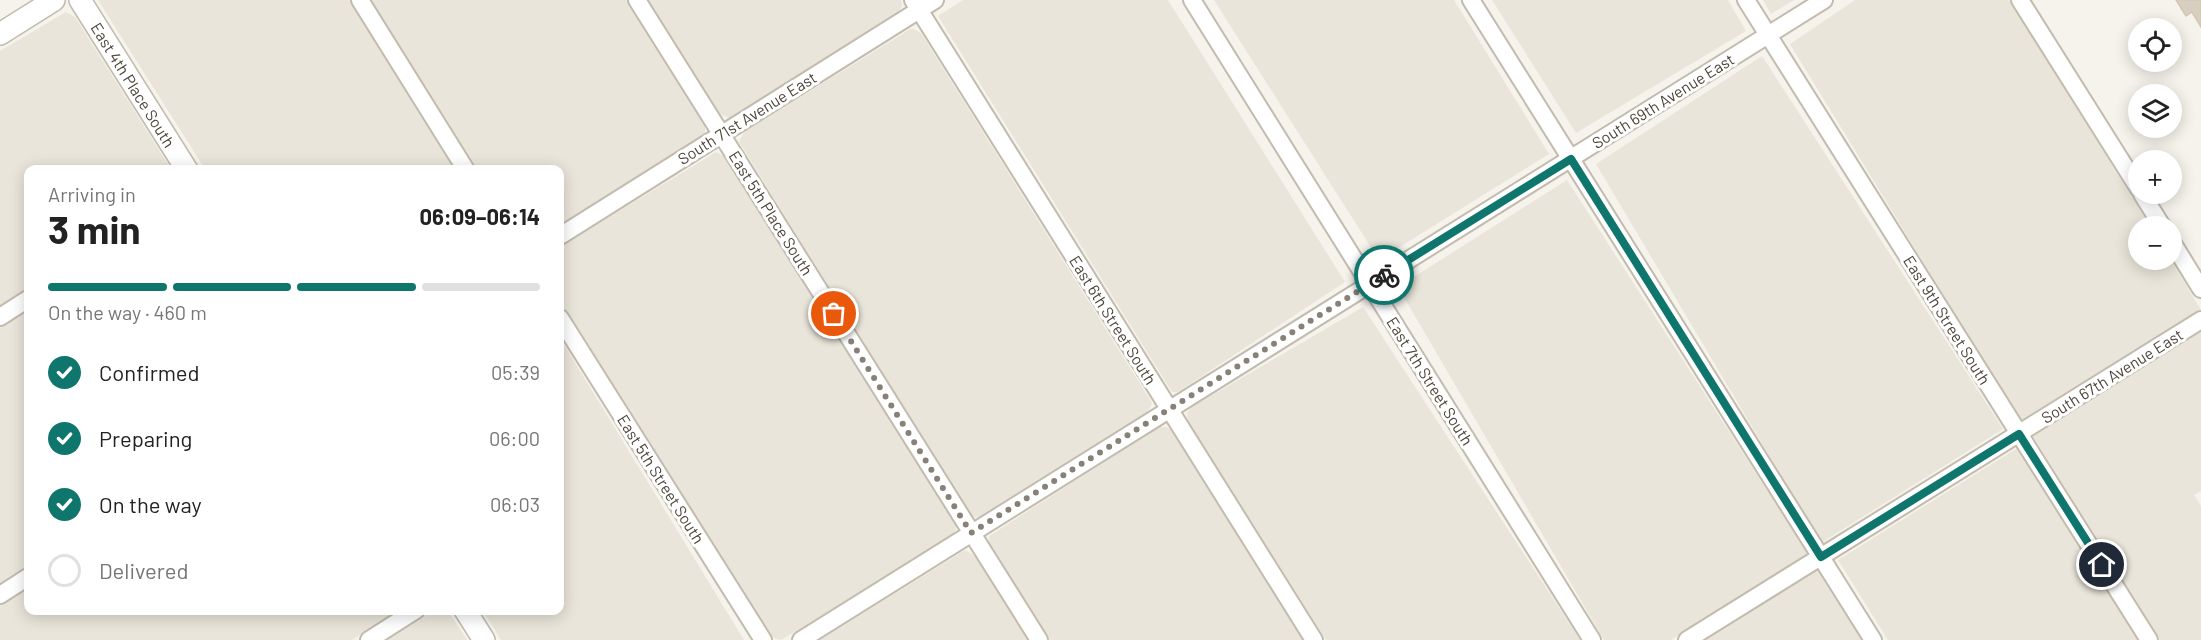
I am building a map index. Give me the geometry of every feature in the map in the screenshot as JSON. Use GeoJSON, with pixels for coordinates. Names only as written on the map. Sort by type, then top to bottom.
{"type":"FeatureCollection","features":[{"type":"Feature","properties":{"kind":"street"},"geometry":{"type":"LineString","coordinates":[[0,34],[54,0]]}},
{"type":"Feature","properties":{"kind":"street","name":"East 4th Place South"},"geometry":{"type":"LineString","coordinates":[[80,0],[184,165]]}},
{"type":"Feature","properties":{"kind":"street"},"geometry":{"type":"LineString","coordinates":[[360,0],[463,165]]}},
{"type":"Feature","properties":{"kind":"street","name":"East 5th Place South"},"geometry":{"type":"LineString","coordinates":[[637,0],[1039,640]]}},
{"type":"Feature","properties":{"kind":"street","name":"South 71st Avenue East"},"geometry":{"type":"LineString","coordinates":[[564,233],[722,134],[916,5],[935,0]]}},
{"type":"Feature","properties":{"kind":"street","name":"East 7th Street South"},"geometry":{"type":"LineString","coordinates":[[1192,0],[1592,640]]}},
{"type":"Feature","properties":{"kind":"street"},"geometry":{"type":"LineString","coordinates":[[1471,0],[1873,640]]}},
{"type":"Feature","properties":{"kind":"street","name":"East 9th Street South"},"geometry":{"type":"LineString","coordinates":[[1746,0],[2149,640]]}},
{"type":"Feature","properties":{"kind":"street","name":"South 69th Avenue East"},"geometry":{"type":"LineString","coordinates":[[801,640],[1824,0]]}},
{"type":"Feature","properties":{"kind":"street"},"geometry":{"type":"LineString","coordinates":[[2020,0],[2128,172]]}},
{"type":"Feature","properties":{"kind":"street","name":"East 6th Street South"},"geometry":{"type":"LineString","coordinates":[[916,5],[1314,640]]}},
{"type":"Feature","properties":{"kind":"street"},"geometry":{"type":"LineString","coordinates":[[2182,258],[2201,289]]}},
{"type":"Feature","properties":{"kind":"street"},"geometry":{"type":"LineString","coordinates":[[0,316],[24,301]]}},
{"type":"Feature","properties":{"kind":"street","name":"South 67th Avenue East"},"geometry":{"type":"LineString","coordinates":[[1687,640],[2201,320]]}},
{"type":"Feature","properties":{"kind":"street","name":"East 5th Street South"},"geometry":{"type":"LineString","coordinates":[[564,324],[762,640]]}},
{"type":"Feature","properties":{"kind":"street"},"geometry":{"type":"LineString","coordinates":[[0,595],[24,580]]}},
{"type":"Feature","properties":{"kind":"street"},"geometry":{"type":"LineString","coordinates":[[369,640],[408,615]]}},
{"type":"Feature","properties":{"kind":"street"},"geometry":{"type":"LineString","coordinates":[[468,615],[484,640]]}},
{"type":"Feature","properties":{"kind":"shaded area"},"geometry":{"type":"Polygon","coordinates":[[[98,0],[349,0],[452,165],[202,165],[98,0]]]}},
{"type":"Feature","properties":{"kind":"shaded area"},"geometry":{"type":"Polygon","coordinates":[[[370,0],[626,0],[705,125],[705,134],[564,222],[564,165],[474,165],[370,0]]]}},
{"type":"Feature","properties":{"kind":"shaded area"},"geometry":{"type":"Polygon","coordinates":[[[648,0],[901,0],[902,6],[898,14],[729,118],[719,114],[648,0]]]}},
{"type":"Feature","properties":{"kind":"shaded area"},"geometry":{"type":"Polygon","coordinates":[[[963,0],[1168,0],[1345,282],[1178,392],[1172,392],[938,16],[963,0]]]}},
{"type":"Feature","properties":{"kind":"shaded area"},"geometry":{"type":"Polygon","coordinates":[[[1214,0],[1454,0],[1549,154],[1379,260],[1214,0]]]}},
{"type":"Feature","properties":{"kind":"shaded area"},"geometry":{"type":"Polygon","coordinates":[[[1492,0],[1728,0],[1746,31],[1576,133],[1492,0]]]}},
{"type":"Feature","properties":{"kind":"shaded area"},"geometry":{"type":"Polygon","coordinates":[[[1763,0],[1794,0],[1771,14],[1763,0]]]}},
{"type":"Feature","properties":{"kind":"shaded area"},"geometry":{"type":"Polygon","coordinates":[[[1855,0],[2009,0],[2128,191],[2128,204],[2136,204],[2144,216],[2128,216],[2128,270],[2177,270],[2201,310],[2021,422],[1790,44],[1855,0]]]}},
{"type":"Feature","properties":{"kind":"shaded area"},"geometry":{"type":"Polygon","coordinates":[[[66,12],[75,17],[168,165],[24,165],[24,291],[0,306],[0,51],[66,12]]]}},
{"type":"Feature","properties":{"kind":"shaded area"},"geometry":{"type":"Polygon","coordinates":[[[912,28],[921,33],[1152,403],[1147,413],[980,517],[974,517],[967,509],[739,142],[744,132],[912,28]]]}},
{"type":"Feature","properties":{"kind":"shaded area"},"geometry":{"type":"Polygon","coordinates":[[[1762,56],[2003,429],[1821,543],[1596,164],[1762,56]]]}},
{"type":"Feature","properties":{"kind":"shaded area"},"geometry":{"type":"Polygon","coordinates":[[[716,152],[725,157],[955,523],[956,529],[951,536],[781,640],[771,637],[564,307],[564,245],[716,152]]]}},
{"type":"Feature","properties":{"kind":"shaded area"},"geometry":{"type":"Polygon","coordinates":[[[1567,180],[1808,554],[1671,640],[1604,640],[1398,287],[1567,180]]]}},
{"type":"Feature","properties":{"kind":"shaded area"},"geometry":{"type":"Polygon","coordinates":[[[1363,307],[1580,640],[1326,640],[1188,421],[1187,413],[1192,407],[1363,307]]]}},
{"type":"Feature","properties":{"kind":"shaded area"},"geometry":{"type":"Polygon","coordinates":[[[24,313],[24,568],[0,583],[0,328],[24,313]]]}},
{"type":"Feature","properties":{"kind":"shaded area"},"geometry":{"type":"Polygon","coordinates":[[[2201,331],[2201,491],[2194,495],[2201,506],[2201,640],[2160,640],[2033,436],[2201,331]]]}},
{"type":"Feature","properties":{"kind":"shaded area"},"geometry":{"type":"Polygon","coordinates":[[[564,345],[744,640],[501,640],[485,615],[564,615],[564,345]]]}},
{"type":"Feature","properties":{"kind":"shaded area"},"geometry":{"type":"Polygon","coordinates":[[[1159,427],[1171,430],[1303,640],[1050,640],[989,543],[989,536],[1159,427]]]}},
{"type":"Feature","properties":{"kind":"shaded area"},"geometry":{"type":"Polygon","coordinates":[[[2019,447],[2140,640],[1888,640],[1838,560],[2019,447]]]}},
{"type":"Feature","properties":{"kind":"shaded area"},"geometry":{"type":"Polygon","coordinates":[[[965,550],[975,556],[1028,640],[820,640],[965,550]]]}},
{"type":"Feature","properties":{"kind":"shaded area"},"geometry":{"type":"Polygon","coordinates":[[[1819,567],[1864,640],[1701,640],[1819,567]]]}},
{"type":"Feature","properties":{"kind":"shaded area"},"geometry":{"type":"Polygon","coordinates":[[[24,591],[24,615],[393,615],[352,640],[0,640],[0,606],[24,591]]]}},
{"type":"Feature","properties":{"kind":"shaded area"},"geometry":{"type":"Polygon","coordinates":[[[428,615],[451,615],[467,640],[387,640],[428,615]]]}},
{"type":"Feature","properties":{"kind":"building"},"geometry":{"type":"Polygon","coordinates":[[[2176,0],[2201,0],[2201,27],[2192,12],[2186,16],[2176,0]]]}},
{"type":"Feature","properties":{"kind":"way so far"},"geometry":{"type":"LineString","coordinates":[[834,314],[971,533],[1384,275]]}},
{"type":"Feature","properties":{"kind":"route"},"geometry":{"type":"LineString","coordinates":[[1384,275],[1571,159],[1821,557],[2019,434],[2102,565]]}}]}
